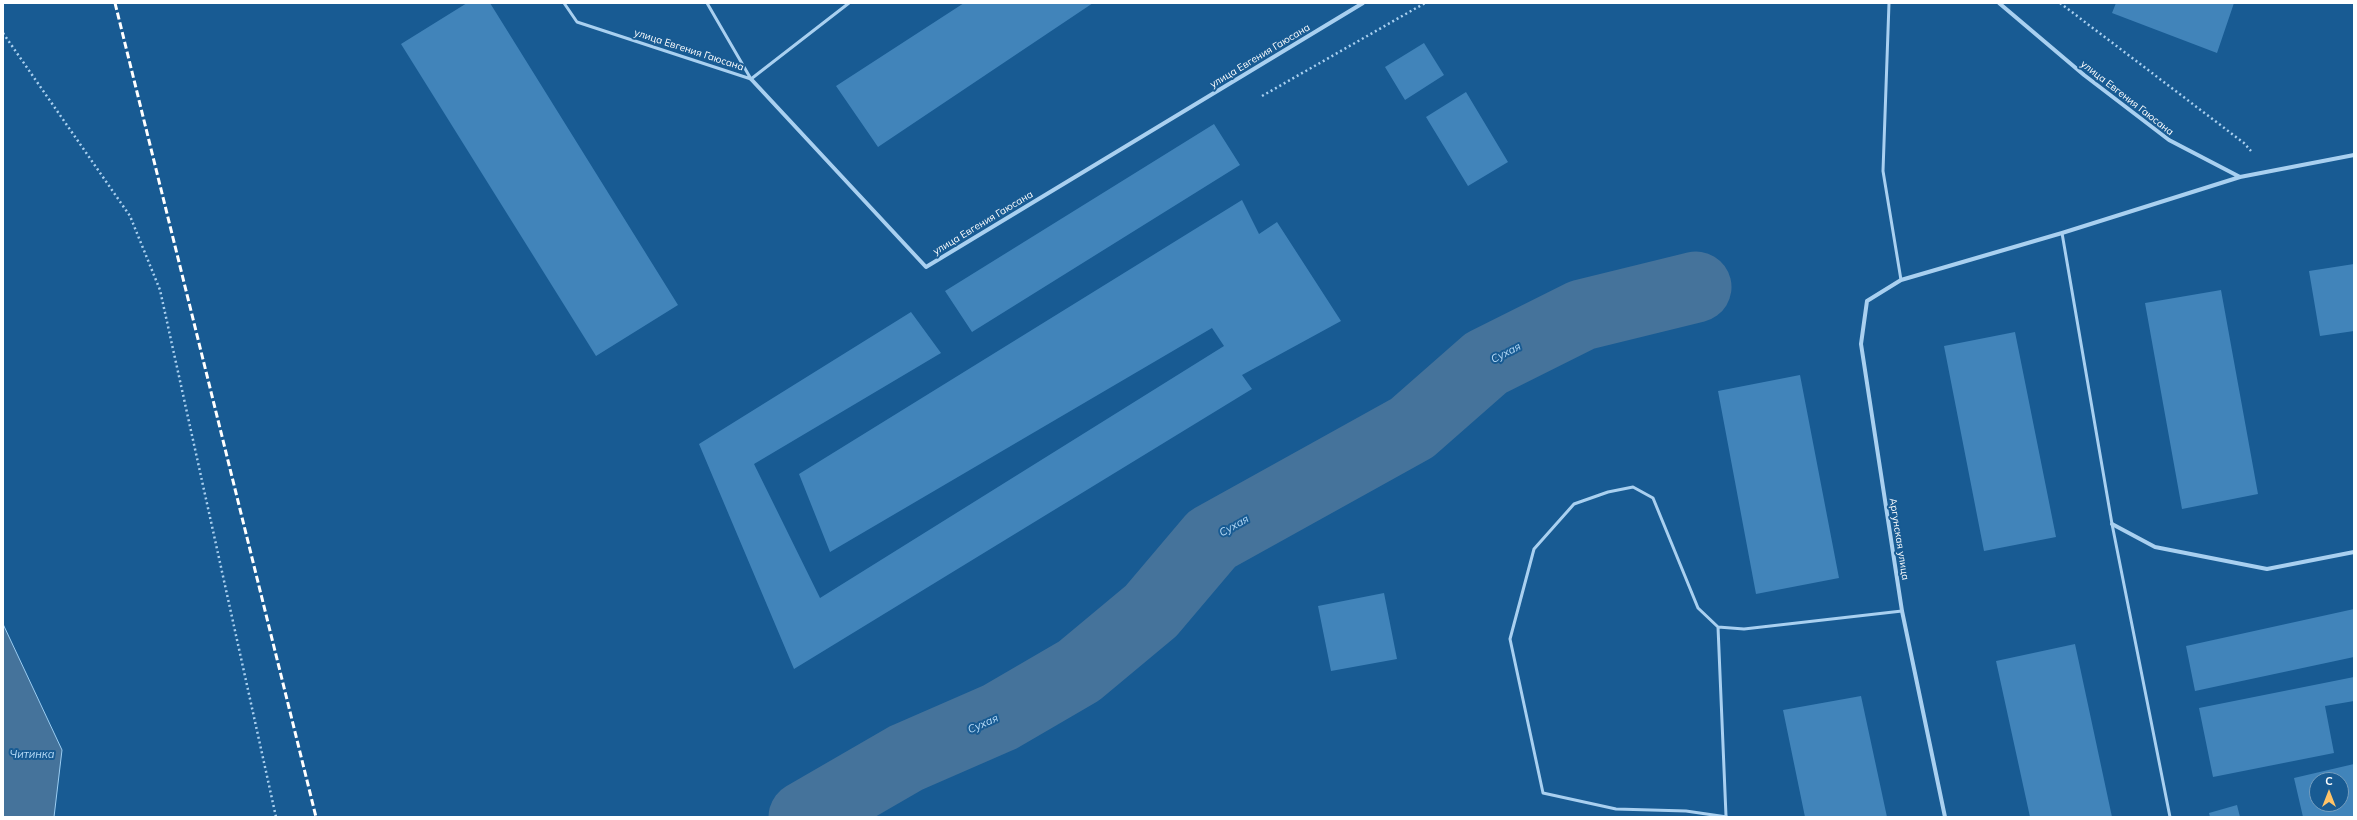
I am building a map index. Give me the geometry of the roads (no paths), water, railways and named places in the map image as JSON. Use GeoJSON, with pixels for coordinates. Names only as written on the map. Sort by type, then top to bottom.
{"type":"FeatureCollection","features":[{"type":"Feature","properties":{"kind":"street","name":"улица Евгения Гаюсана"},"geometry":{"type":"LineString","coordinates":[[751,79],[926,267],[1363,3]]}},
{"type":"Feature","properties":{"kind":"street","name":"улица Евгения Гаюсана"},"geometry":{"type":"LineString","coordinates":[[1999,3],[2084,75],[2169,140],[2240,177]]}},
{"type":"Feature","properties":{"kind":"street"},"geometry":{"type":"LineString","coordinates":[[1901,280],[2062,233],[2240,177],[2354,155]]}},
{"type":"Feature","properties":{"kind":"street","name":"Аргунская улица"},"geometry":{"type":"LineString","coordinates":[[1901,280],[1867,301],[1861,344],[1902,611],[1945,817]]}},
{"type":"Feature","properties":{"kind":"street"},"geometry":{"type":"LineString","coordinates":[[2112,524],[2155,547],[2267,569],[2354,552]]}},
{"type":"Feature","properties":{"kind":"lane","name":"улица Евгения Гаюсана"},"geometry":{"type":"LineString","coordinates":[[564,3],[577,22],[751,79]]}},
{"type":"Feature","properties":{"kind":"lane"},"geometry":{"type":"LineString","coordinates":[[706,3],[751,79],[849,3]]}},
{"type":"Feature","properties":{"kind":"lane"},"geometry":{"type":"LineString","coordinates":[[1889,3],[1883,171],[1901,280]]}},
{"type":"Feature","properties":{"kind":"lane"},"geometry":{"type":"LineString","coordinates":[[2062,233],[2112,524],[2170,817]]}},
{"type":"Feature","properties":{"kind":"lane"},"geometry":{"type":"LineString","coordinates":[[1718,626],[1726,816],[1686,810],[1616,809],[1543,793],[1510,639],[1534,549],[1574,504],[1608,492],[1633,487],[1653,498],[1698,608],[1718,626],[1744,628],[1902,611]]}},
{"type":"Feature","properties":{"kind":"water","name":"Читинка"},"geometry":{"type":"Polygon","coordinates":[[[3,624],[62,750],[54,817],[3,817],[3,624]]]}},
{"type":"Feature","properties":{"kind":"waterway","name":"Сухая"},"geometry":{"type":"LineString","coordinates":[[804,817],[906,758],[1000,717],[1079,671],[1151,611],[1212,539],[1412,428],[1486,363],[1582,315],[1696,287]]}},
{"type":"Feature","properties":{"kind":"railway"},"geometry":{"type":"LineString","coordinates":[[115,3],[316,817]]}}]}
